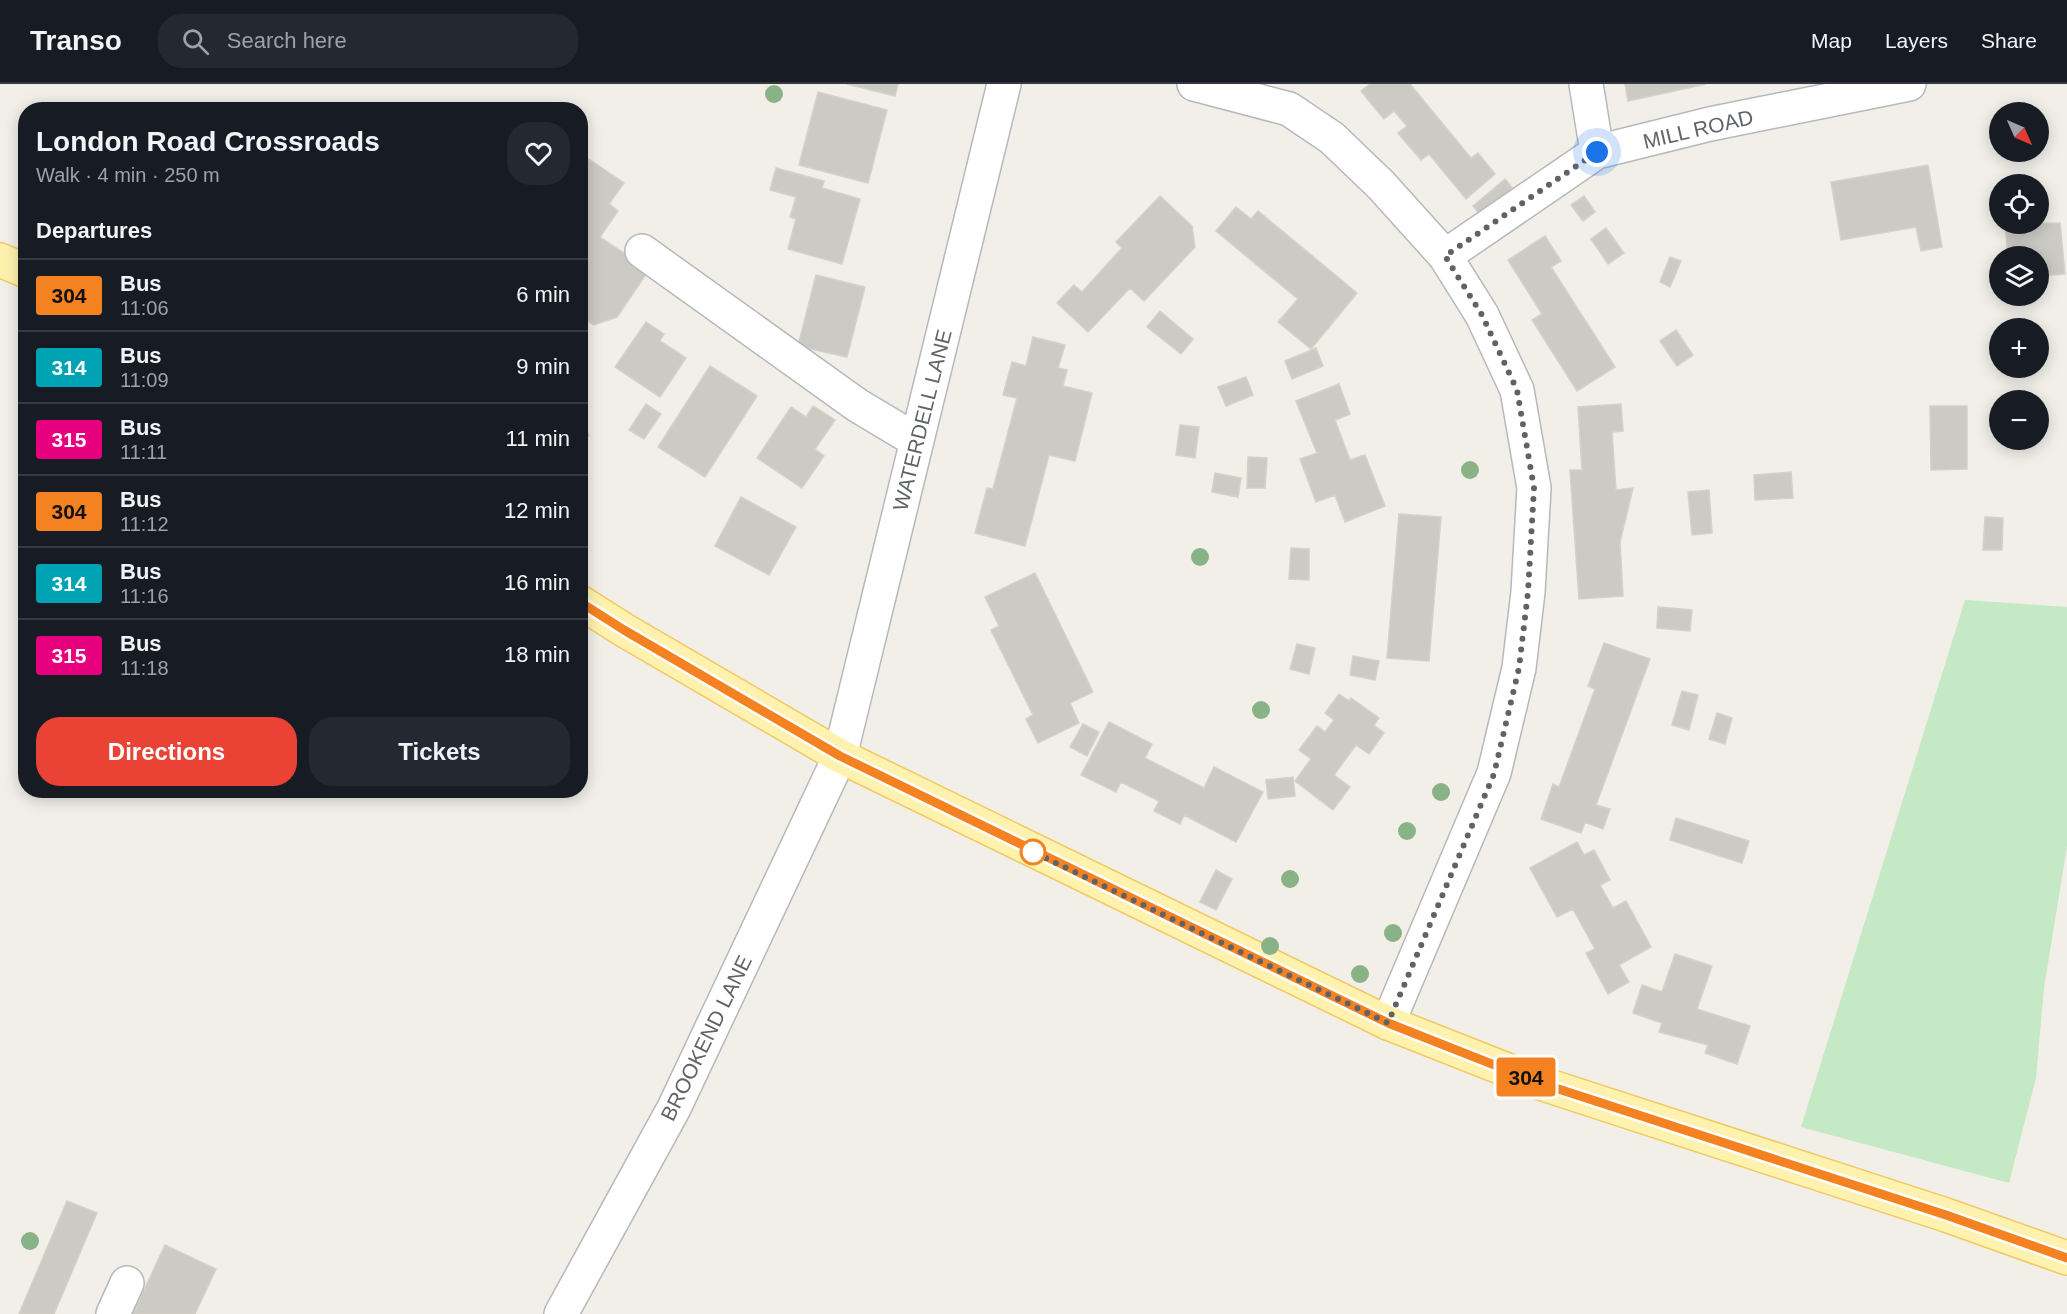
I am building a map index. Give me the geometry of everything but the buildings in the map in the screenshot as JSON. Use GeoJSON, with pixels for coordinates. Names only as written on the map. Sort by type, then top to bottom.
{"type":"FeatureCollection","features":[{"type":"Feature","properties":{"kind":"main road"},"geometry":{"type":"LineString","coordinates":[[0,260],[18,268]]}},
{"type":"Feature","properties":{"kind":"main road"},"geometry":{"type":"LineString","coordinates":[[588,607],[840,756],[1388,1023],[1540,1083],[1946,1215],[2067,1258]]}},
{"type":"Feature","properties":{"kind":"street","name":"WATERDELL LANE"},"geometry":{"type":"LineString","coordinates":[[840,756],[1004,84]]}},
{"type":"Feature","properties":{"kind":"street"},"geometry":{"type":"LineString","coordinates":[[1194,84],[1289,109],[1332,138],[1381,185],[1445,256],[1482,315],[1517,390],[1534,488],[1528,592],[1519,668],[1494,774],[1388,1023]]}},
{"type":"Feature","properties":{"kind":"street"},"geometry":{"type":"LineString","coordinates":[[1586,84],[1597,152]]}},
{"type":"Feature","properties":{"kind":"street","name":"MILL ROAD"},"geometry":{"type":"LineString","coordinates":[[1445,256],[1597,152],[1710,124],[1909,84]]}},
{"type":"Feature","properties":{"kind":"street"},"geometry":{"type":"LineString","coordinates":[[642,250],[857,405],[917,441]]}},
{"type":"Feature","properties":{"kind":"street","name":"BROOKEND LANE"},"geometry":{"type":"LineString","coordinates":[[561,1314],[674,1108],[840,756]]}},
{"type":"Feature","properties":{"kind":"street"},"geometry":{"type":"LineString","coordinates":[[112,1314],[127,1283]]}},
{"type":"Feature","properties":{"kind":"green space"},"geometry":{"type":"Polygon","coordinates":[[[1965,600],[2067,607],[2067,846],[2044,988],[2036,1078],[2009,1183],[1801,1127],[1965,600]]]}},
{"type":"Feature","properties":{"kind":"bus line","name":"304"},"geometry":{"type":"LineString","coordinates":[[588,607],[840,756],[961,817],[1388,1023],[1540,1083],[1946,1215],[2067,1258]]}},
{"type":"Feature","properties":{"kind":"route"},"geometry":{"type":"LineString","coordinates":[[1033,852],[1025,848],[1388,1023],[1494,774],[1519,668],[1528,592],[1534,488],[1517,390],[1482,315],[1445,256],[1597,152]]}}]}
